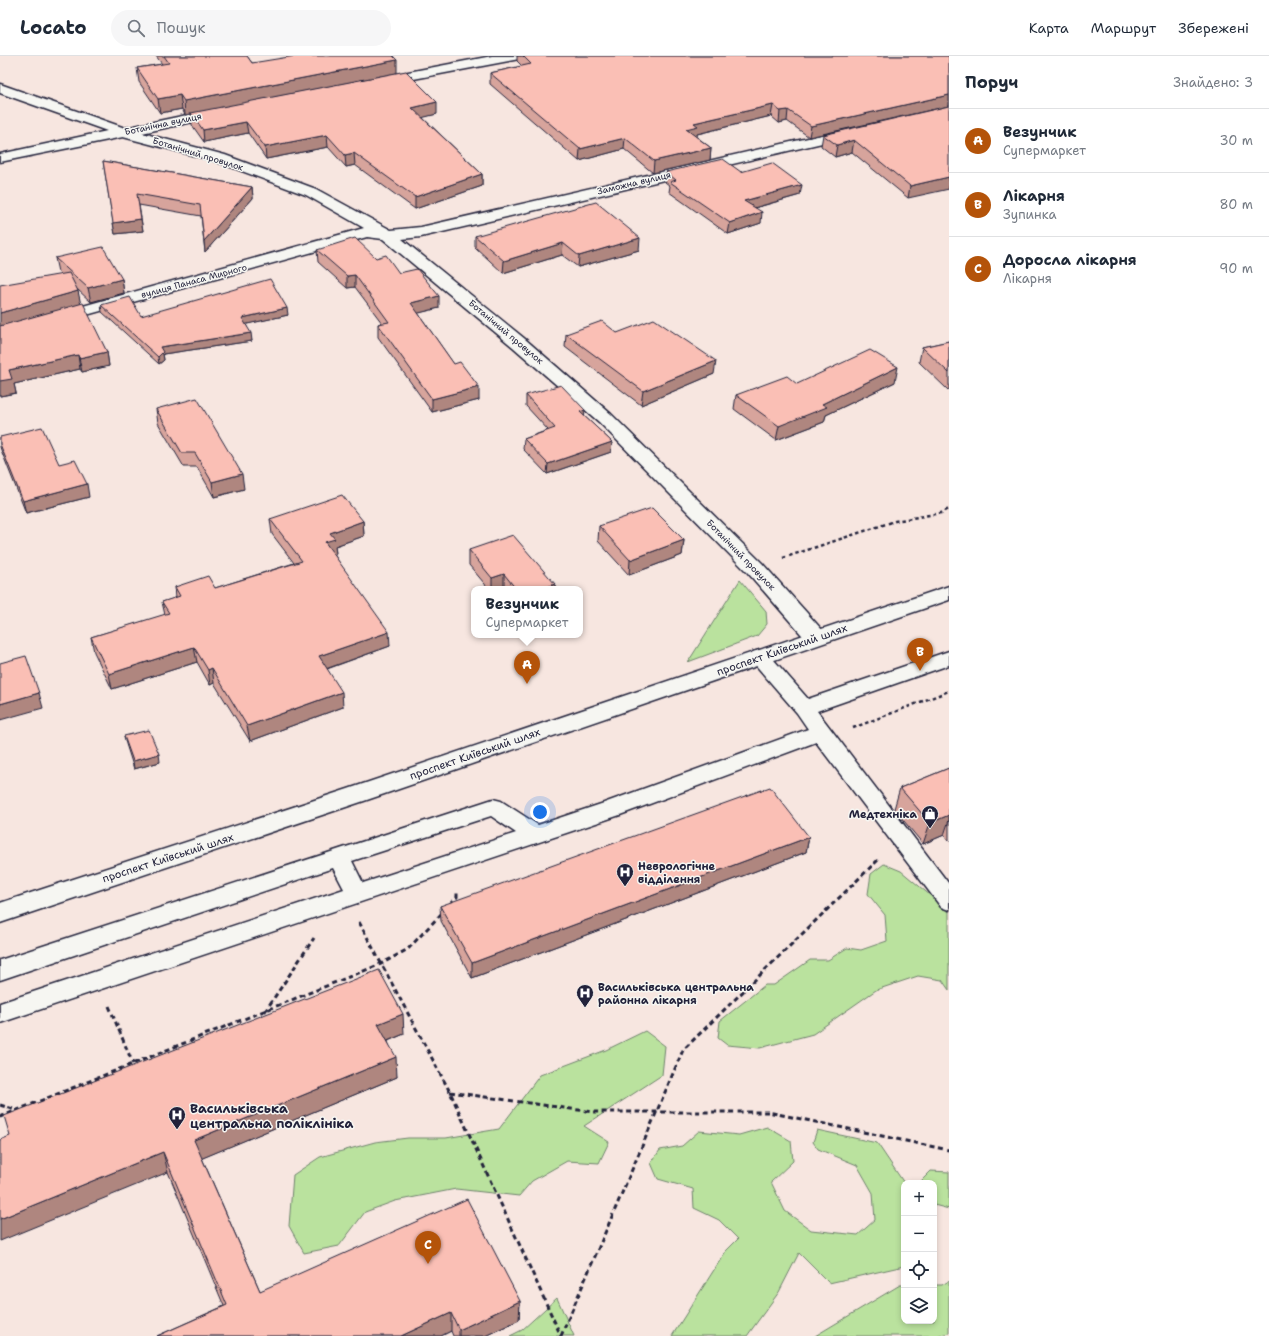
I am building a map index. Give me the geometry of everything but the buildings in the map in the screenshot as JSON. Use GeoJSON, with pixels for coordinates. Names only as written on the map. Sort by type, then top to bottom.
{"type":"FeatureCollection","features":[{"type":"Feature","properties":{"kind":"street"},"geometry":{"type":"LineString","coordinates":[[369,84],[514,56]]}},
{"type":"Feature","properties":{"kind":"street","name":"Ботанічний провулок"},"geometry":{"type":"LineString","coordinates":[[0,88],[126,133],[220,158],[311,192],[388,235],[519,343],[604,418],[754,568],[816,637]]}},
{"type":"Feature","properties":{"kind":"street","name":"Ботанічна вулиця"},"geometry":{"type":"LineString","coordinates":[[0,158],[231,110]]}},
{"type":"Feature","properties":{"kind":"street","name":"Заможна вулиця"},"geometry":{"type":"LineString","coordinates":[[388,235],[421,232],[869,128]]}},
{"type":"Feature","properties":{"kind":"street","name":"вулиця Панаса Мирного"},"geometry":{"type":"LineString","coordinates":[[0,334],[368,232],[388,235]]}},
{"type":"Feature","properties":{"kind":"street","name":"проспект Київський шлях"},"geometry":{"type":"LineString","coordinates":[[0,913],[261,828],[760,658],[816,637],[949,593]]}},
{"type":"Feature","properties":{"kind":"lane"},"geometry":{"type":"LineString","coordinates":[[760,658],[804,708],[949,901]]}},
{"type":"Feature","properties":{"kind":"lane"},"geometry":{"type":"LineString","coordinates":[[804,708],[949,658]]}},
{"type":"Feature","properties":{"kind":"lane"},"geometry":{"type":"LineString","coordinates":[[0,1013],[627,804],[821,732]]}},
{"type":"Feature","properties":{"kind":"lane"},"geometry":{"type":"LineString","coordinates":[[0,970],[339,856],[493,807],[535,834]]}},
{"type":"Feature","properties":{"kind":"lane"},"geometry":{"type":"LineString","coordinates":[[339,856],[357,894]]}},
{"type":"Feature","properties":{"kind":"path"},"geometry":{"type":"LineString","coordinates":[[754,568],[895,521],[941,513],[949,509]]}},
{"type":"Feature","properties":{"kind":"path"},"geometry":{"type":"LineString","coordinates":[[561,1336],[658,1112],[683,1050],[902,837]]}},
{"type":"Feature","properties":{"kind":"path"},"geometry":{"type":"LineString","coordinates":[[0,1117],[381,964],[408,949],[457,897],[458,884]]}},
{"type":"Feature","properties":{"kind":"path"},"geometry":{"type":"LineString","coordinates":[[356,916],[450,1092],[561,1336]]}},
{"type":"Feature","properties":{"kind":"path"},"geometry":{"type":"LineString","coordinates":[[257,1025],[264,1011],[317,932]]}},
{"type":"Feature","properties":{"kind":"path"},"geometry":{"type":"LineString","coordinates":[[389,996],[397,993]]}},
{"type":"Feature","properties":{"kind":"path"},"geometry":{"type":"LineString","coordinates":[[107,1001],[135,1069]]}},
{"type":"Feature","properties":{"kind":"path"},"geometry":{"type":"LineString","coordinates":[[450,1092],[593,1112],[768,1112],[949,1150]]}},
{"type":"Feature","properties":{"kind":"path"},"geometry":{"type":"LineString","coordinates":[[0,1105],[17,1110]]}},
{"type":"Feature","properties":{"kind":"green space"},"geometry":{"type":"Polygon","coordinates":[[[740,580],[766,611],[767,624],[757,636],[688,662],[740,580]]]}},
{"type":"Feature","properties":{"kind":"green space"},"geometry":{"type":"Polygon","coordinates":[[[884,864],[901,871],[949,911],[949,990],[942,980],[918,976],[876,990],[813,1034],[760,1048],[727,1045],[718,1038],[720,1021],[765,985],[774,985],[810,960],[828,960],[847,948],[861,950],[887,941],[885,915],[868,894],[871,874],[884,864]]]}},
{"type":"Feature","properties":{"kind":"green space"},"geometry":{"type":"Polygon","coordinates":[[[645,1031],[665,1046],[662,1075],[584,1126],[609,1142],[599,1163],[567,1161],[532,1181],[519,1196],[456,1189],[395,1201],[365,1212],[339,1246],[304,1253],[289,1226],[293,1175],[320,1157],[375,1142],[408,1138],[446,1138],[499,1129],[540,1075],[606,1050],[645,1031]]]}},
{"type":"Feature","properties":{"kind":"green space"},"geometry":{"type":"Polygon","coordinates":[[[767,1127],[791,1141],[793,1161],[771,1182],[785,1211],[811,1230],[858,1235],[875,1220],[873,1193],[857,1165],[818,1149],[813,1142],[817,1130],[877,1143],[902,1180],[901,1267],[829,1283],[799,1253],[779,1292],[747,1336],[672,1336],[726,1251],[738,1239],[719,1220],[694,1208],[693,1189],[658,1179],[651,1163],[660,1150],[682,1146],[699,1131],[739,1135],[767,1127]]]}},
{"type":"Feature","properties":{"kind":"green space"},"geometry":{"type":"Polygon","coordinates":[[[931,1171],[949,1172],[949,1209],[937,1206],[937,1180],[922,1180],[931,1171]]]}},
{"type":"Feature","properties":{"kind":"green space"},"geometry":{"type":"Polygon","coordinates":[[[949,1281],[949,1333],[936,1336],[815,1336],[900,1285],[901,1324],[937,1324],[937,1285],[942,1285],[949,1281]]]}},
{"type":"Feature","properties":{"kind":"green space"},"geometry":{"type":"Polygon","coordinates":[[[557,1298],[574,1336],[510,1336],[522,1330],[557,1298]]]}},
{"type":"Feature","properties":{"kind":"place","name":"Лікарня"},"geometry":{"type":"Point","coordinates":[920,671]}},
{"type":"Feature","properties":{"kind":"place","name":"Везунчик"},"geometry":{"type":"Point","coordinates":[527,684]}},
{"type":"Feature","properties":{"kind":"place","name":"Медтехніка"},"geometry":{"type":"Point","coordinates":[930,829]}},
{"type":"Feature","properties":{"kind":"place","name":"Неврологічне відділення"},"geometry":{"type":"Point","coordinates":[625,887]}},
{"type":"Feature","properties":{"kind":"place","name":"Васильківська центральна районна лікарня"},"geometry":{"type":"Point","coordinates":[585,1008]}},
{"type":"Feature","properties":{"kind":"place","name":"Васильківська центральна поліклініка"},"geometry":{"type":"Point","coordinates":[177,1130]}},
{"type":"Feature","properties":{"kind":"place","name":"Доросла лікарня"},"geometry":{"type":"Point","coordinates":[428,1264]}}]}
